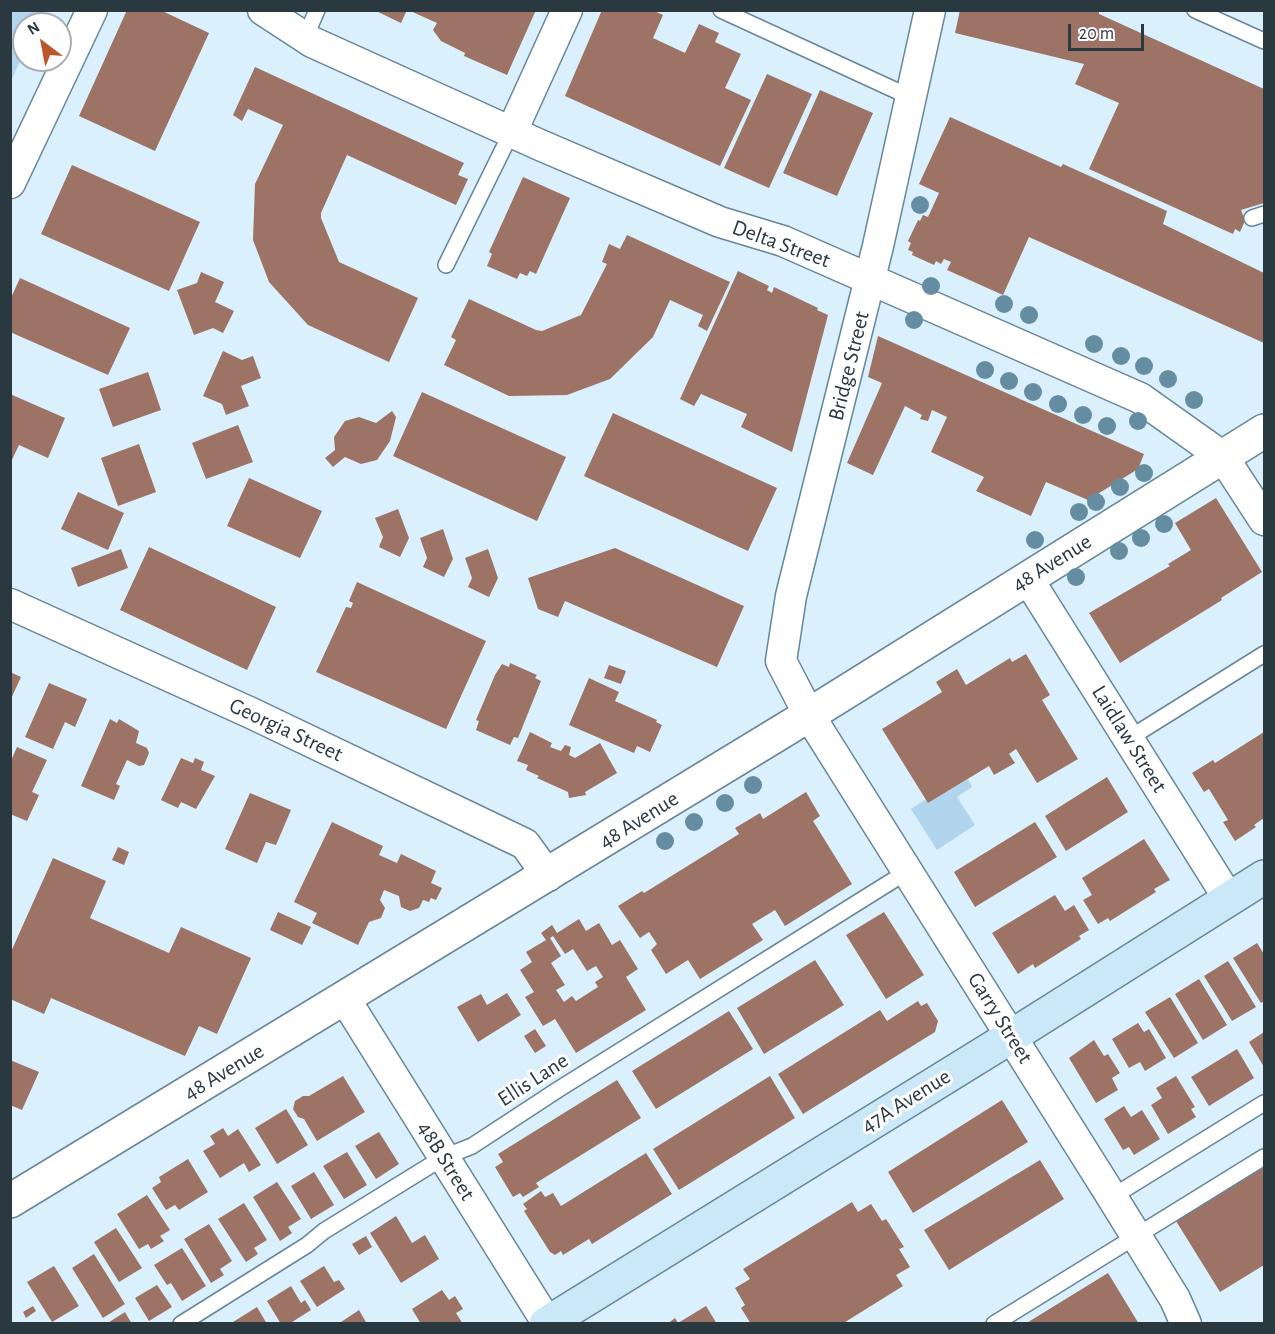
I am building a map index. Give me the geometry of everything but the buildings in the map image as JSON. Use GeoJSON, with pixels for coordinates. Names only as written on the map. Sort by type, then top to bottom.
{"type":"FeatureCollection","features":[{"type":"Feature","properties":{"kind":"main road","name":"47A Avenue"},"geometry":{"type":"LineString","coordinates":[[547,1323],[1012,1036],[1264,877]]}},
{"type":"Feature","properties":{"kind":"street"},"geometry":{"type":"LineString","coordinates":[[10,183],[92,10]]}},
{"type":"Feature","properties":{"kind":"street","name":"Delta Street"},"geometry":{"type":"LineString","coordinates":[[263,10],[305,38],[512,131],[720,222],[783,241],[1140,398],[1223,457],[1264,520]]}},
{"type":"Feature","properties":{"kind":"street"},"geometry":{"type":"LineString","coordinates":[[512,131],[567,10]]}},
{"type":"Feature","properties":{"kind":"street","name":"Bridge Street"},"geometry":{"type":"LineString","coordinates":[[809,715],[781,661],[791,596],[870,279],[930,10]]}},
{"type":"Feature","properties":{"kind":"street","name":"48 Avenue"},"geometry":{"type":"LineString","coordinates":[[10,1202],[548,876],[1264,432]]}},
{"type":"Feature","properties":{"kind":"street","name":"Laidlaw Street"},"geometry":{"type":"LineString","coordinates":[[1028,579],[1229,899]]}},
{"type":"Feature","properties":{"kind":"street","name":"Georgia Street"},"geometry":{"type":"LineString","coordinates":[[10,604],[251,713],[525,844],[548,876]]}},
{"type":"Feature","properties":{"kind":"street","name":"Garry Street"},"geometry":{"type":"LineString","coordinates":[[809,715],[1137,1237],[1175,1299],[1186,1323]]}},
{"type":"Feature","properties":{"kind":"street","name":"48B Street"},"geometry":{"type":"LineString","coordinates":[[345,999],[547,1323]]}},
{"type":"Feature","properties":{"kind":"lane"},"geometry":{"type":"LineString","coordinates":[[305,38],[317,10]]}},
{"type":"Feature","properties":{"kind":"lane"},"geometry":{"type":"LineString","coordinates":[[721,10],[910,97]]}},
{"type":"Feature","properties":{"kind":"lane"},"geometry":{"type":"LineString","coordinates":[[1195,10],[1264,41]]}},
{"type":"Feature","properties":{"kind":"lane"},"geometry":{"type":"LineString","coordinates":[[446,266],[512,131]]}},
{"type":"Feature","properties":{"kind":"lane"},"geometry":{"type":"LineString","coordinates":[[1128,739],[1264,654]]}},
{"type":"Feature","properties":{"kind":"lane","name":"Ellis Lane"},"geometry":{"type":"LineString","coordinates":[[181,1323],[444,1157],[472,1146],[908,871]]}},
{"type":"Feature","properties":{"kind":"lane"},"geometry":{"type":"LineString","coordinates":[[1112,1197],[1264,1103]]}},
{"type":"Feature","properties":{"kind":"lane"},"geometry":{"type":"LineString","coordinates":[[994,1323],[1264,1157]]}},
{"type":"Feature","properties":{"kind":"shaded area"},"geometry":{"type":"Polygon","coordinates":[[[11,10],[44,11],[12,12],[12,72],[15,72],[11,81],[11,10]]]}},
{"type":"Feature","properties":{"kind":"shaded area"},"geometry":{"type":"Polygon","coordinates":[[[968,779],[972,787],[957,797],[975,825],[937,850],[911,809],[926,799],[928,803],[968,779]]]}}]}
